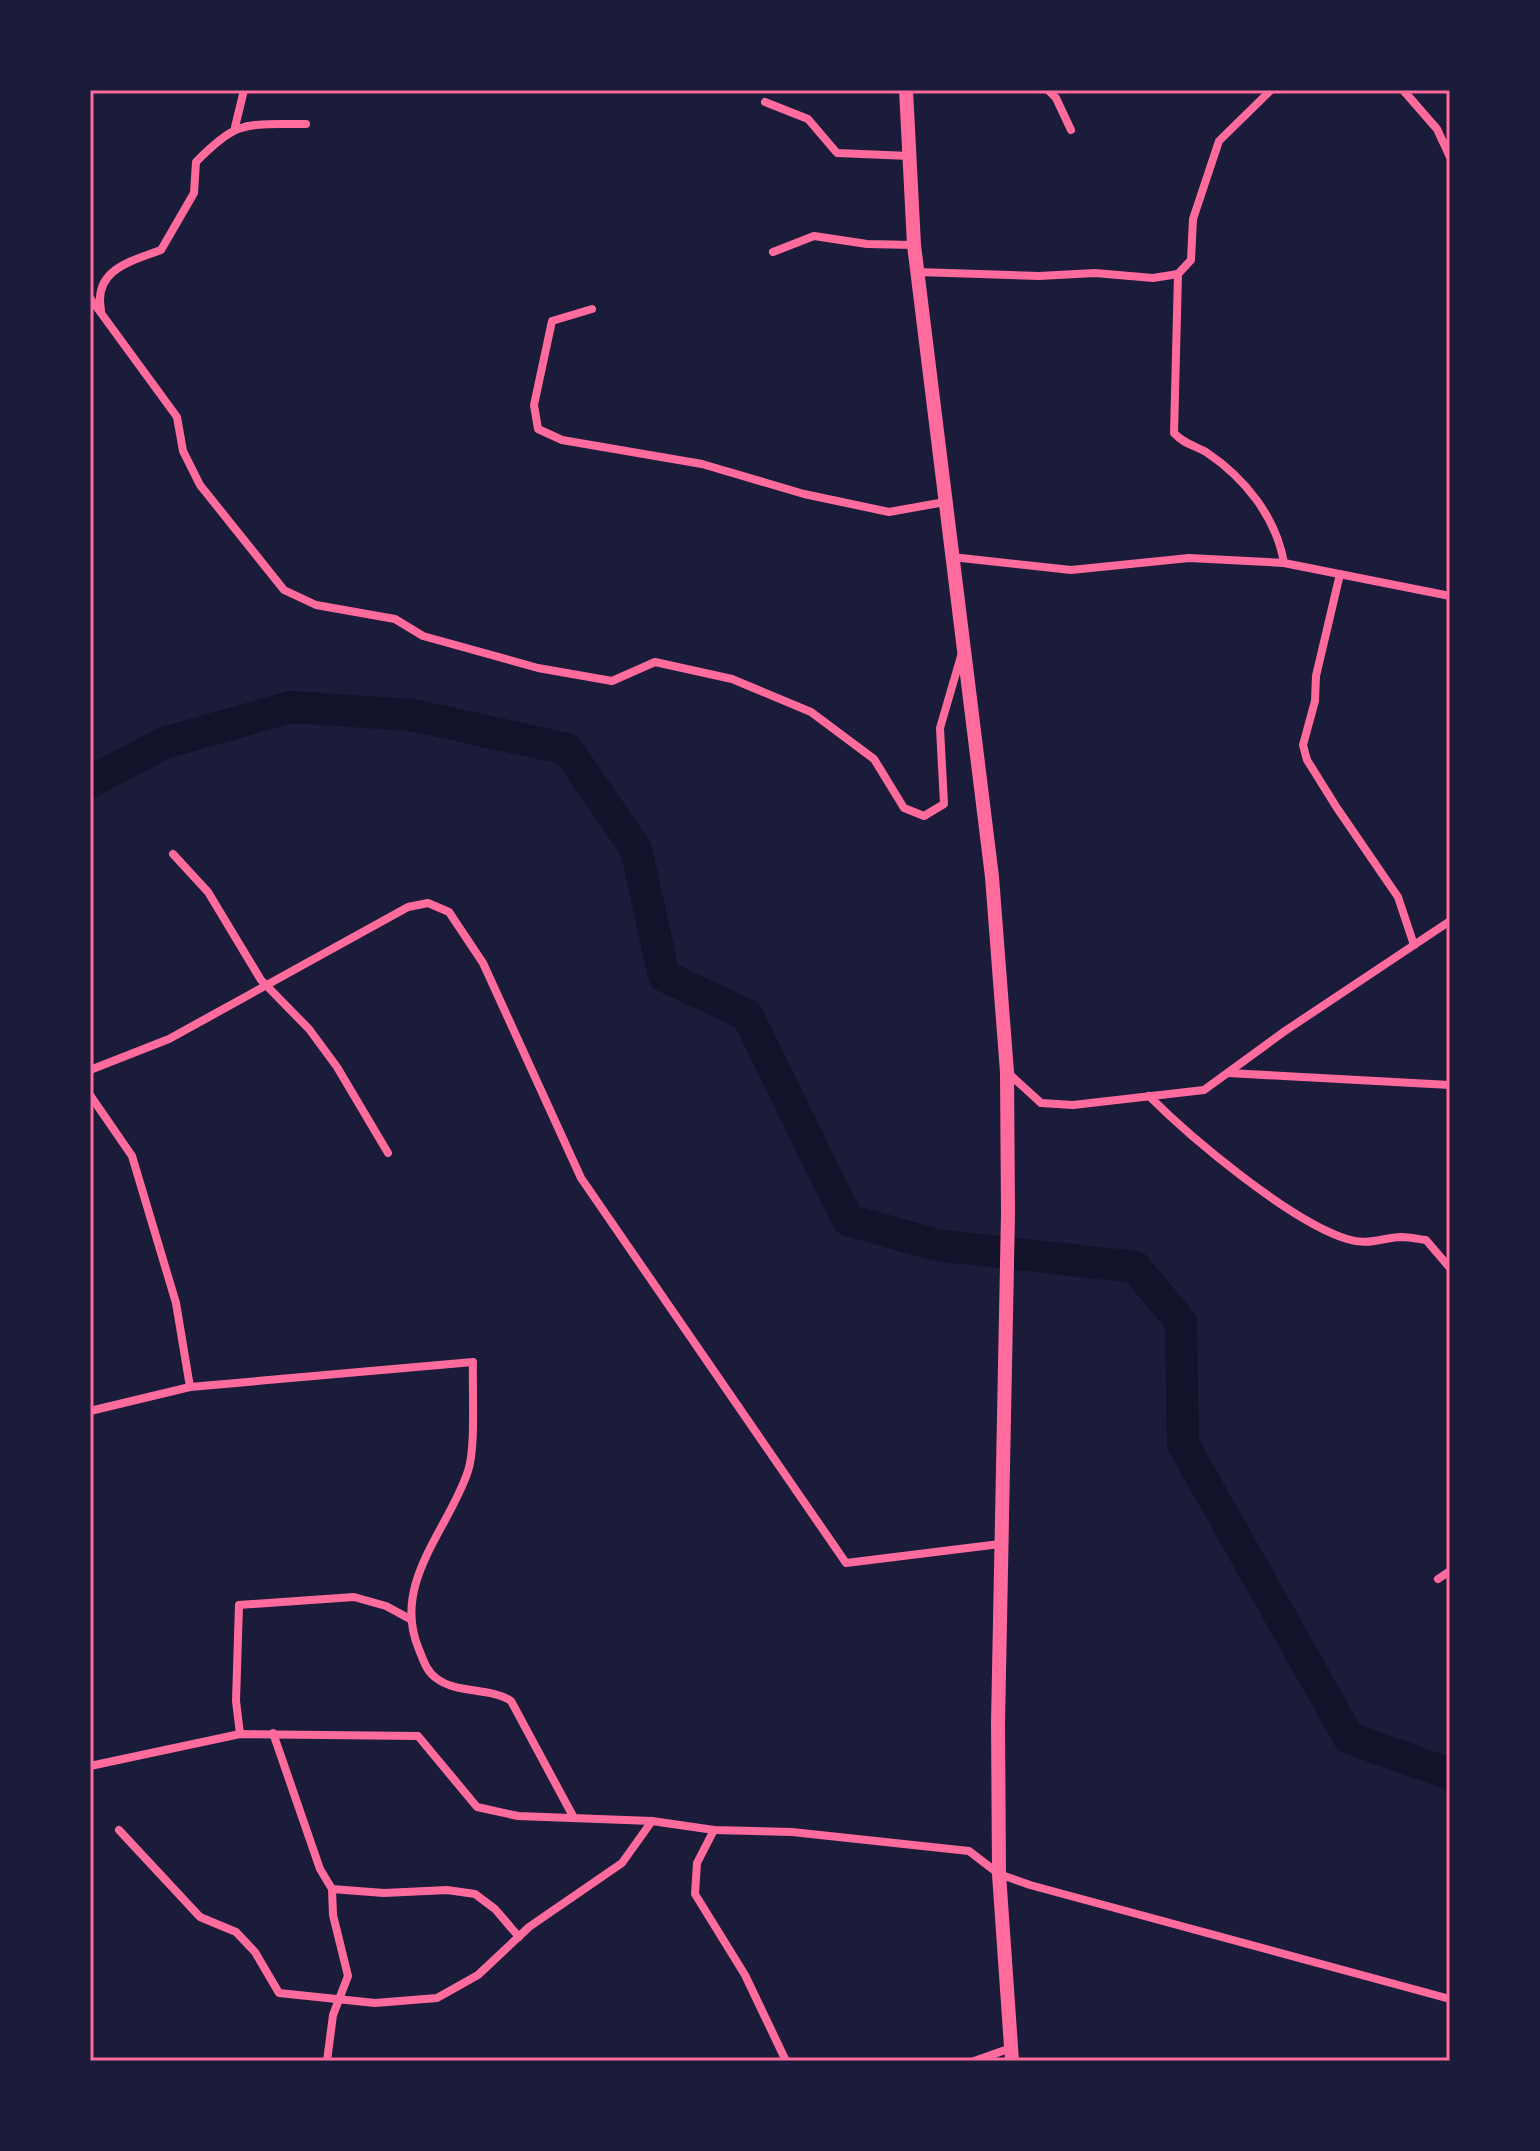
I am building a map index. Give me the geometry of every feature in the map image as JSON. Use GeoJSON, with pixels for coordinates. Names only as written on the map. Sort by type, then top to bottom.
{"type":"FeatureCollection","features":[{"type":"Feature","properties":{"kind":"main road"},"geometry":{"type":"LineString","coordinates":[[906,90],[914,245],[992,877],[1007,1072],[1008,1213],[1000,1544],[999,1874],[1012,2055]]}},
{"type":"Feature","properties":{"kind":"street"},"geometry":{"type":"LineString","coordinates":[[235,127],[244,90]]}},
{"type":"Feature","properties":{"kind":"street"},"geometry":{"type":"LineString","coordinates":[[1048,90],[1056,98],[1071,130]]}},
{"type":"Feature","properties":{"kind":"street"},"geometry":{"type":"LineString","coordinates":[[917,272],[1039,276],[1095,273],[1153,278],[1178,274],[1191,260],[1193,219],[1219,141],[1271,90]]}},
{"type":"Feature","properties":{"kind":"street"},"geometry":{"type":"LineString","coordinates":[[1403,90],[1437,129],[1450,157]]}},
{"type":"Feature","properties":{"kind":"street"},"geometry":{"type":"LineString","coordinates":[[765,102],[808,119],[837,153],[910,156]]}},
{"type":"Feature","properties":{"kind":"street"},"geometry":{"type":"LineString","coordinates":[[101,311],[99,298],[110,273],[126,260],[161,250],[194,193],[196,162],[221,136],[235,127],[306,124]]}},
{"type":"Feature","properties":{"kind":"street"},"geometry":{"type":"LineString","coordinates":[[773,252],[814,236],[867,244],[914,245]]}},
{"type":"Feature","properties":{"kind":"street"},"geometry":{"type":"LineString","coordinates":[[1178,274],[1174,433],[1184,444],[1203,450],[1238,477],[1265,512],[1280,540],[1284,563]]}},
{"type":"Feature","properties":{"kind":"street"},"geometry":{"type":"LineString","coordinates":[[90,298],[177,417],[183,451],[200,485],[284,590],[316,605],[395,619],[423,636],[538,668],[612,681],[655,662],[732,679],[811,712],[874,759],[904,808],[924,816],[944,804],[940,728],[963,651]]}},
{"type":"Feature","properties":{"kind":"street"},"geometry":{"type":"LineString","coordinates":[[592,309],[552,321],[534,405],[538,429],[562,440],[702,464],[804,494],[889,512],[945,502]]}},
{"type":"Feature","properties":{"kind":"street"},"geometry":{"type":"LineString","coordinates":[[951,557],[1071,570],[1189,558],[1284,563],[1450,596]]}},
{"type":"Feature","properties":{"kind":"street"},"geometry":{"type":"LineString","coordinates":[[1340,574],[1316,676],[1315,701],[1303,745],[1307,760],[1398,897],[1414,945]]}},
{"type":"Feature","properties":{"kind":"street"},"geometry":{"type":"LineString","coordinates":[[173,854],[208,892],[245,955],[267,985],[309,1029],[337,1067],[388,1153]]}},
{"type":"Feature","properties":{"kind":"street"},"geometry":{"type":"LineString","coordinates":[[90,1070],[169,1039],[408,907],[428,903],[449,912],[483,963],[581,1178],[846,1563],[1000,1544]]}},
{"type":"Feature","properties":{"kind":"street"},"geometry":{"type":"LineString","coordinates":[[1007,1072],[1041,1103],[1073,1105],[1204,1090],[1450,921]]}},
{"type":"Feature","properties":{"kind":"street"},"geometry":{"type":"LineString","coordinates":[[1227,1073],[1450,1085]]}},
{"type":"Feature","properties":{"kind":"street"},"geometry":{"type":"LineString","coordinates":[[90,1095],[132,1156],[176,1303],[190,1387]]}},
{"type":"Feature","properties":{"kind":"street"},"geometry":{"type":"LineString","coordinates":[[1149,1096],[1222,1161],[1311,1221],[1347,1239],[1373,1244],[1400,1237],[1426,1240],[1450,1268]]}},
{"type":"Feature","properties":{"kind":"street"},"geometry":{"type":"LineString","coordinates":[[90,1411],[190,1387],[473,1362],[469,1469],[420,1568],[413,1590],[410,1619],[425,1666],[435,1677],[446,1684],[501,1694],[511,1701],[574,1818]]}},
{"type":"Feature","properties":{"kind":"street"},"geometry":{"type":"LineString","coordinates":[[1438,1579],[1450,1571]]}},
{"type":"Feature","properties":{"kind":"street"},"geometry":{"type":"LineString","coordinates":[[240,1734],[236,1671],[239,1605],[305,1603],[354,1597],[386,1606],[410,1619]]}},
{"type":"Feature","properties":{"kind":"street"},"geometry":{"type":"LineString","coordinates":[[273,1733],[320,1869],[332,1889],[333,1915],[348,1976],[333,2015],[327,2061]]}},
{"type":"Feature","properties":{"kind":"street"},"geometry":{"type":"LineString","coordinates":[[90,1766],[240,1734],[418,1736],[477,1807],[518,1816],[652,1821],[714,1830],[792,1832],[969,1851],[999,1874],[1450,1999]]}},
{"type":"Feature","properties":{"kind":"street"},"geometry":{"type":"LineString","coordinates":[[119,1830],[200,1917],[236,1932],[255,1952],[279,1993],[375,2003],[437,1998],[478,1975],[519,1937],[622,1863],[652,1821]]}},
{"type":"Feature","properties":{"kind":"street"},"geometry":{"type":"LineString","coordinates":[[714,1830],[697,1863],[695,1894],[745,1975],[786,2061]]}},
{"type":"Feature","properties":{"kind":"street"},"geometry":{"type":"LineString","coordinates":[[332,1889],[384,1893],[447,1890],[475,1894],[495,1909],[519,1937]]}},
{"type":"Feature","properties":{"kind":"street"},"geometry":{"type":"LineString","coordinates":[[974,2061],[1012,2055]]}},
{"type":"Feature","properties":{"kind":"waterway"},"geometry":{"type":"LineString","coordinates":[[90,782],[164,743],[291,707],[412,715],[567,749],[636,849],[664,976],[747,1015],[848,1220],[936,1245],[1135,1267],[1181,1322],[1183,1444],[1349,1738],[1450,1774]]}}]}
